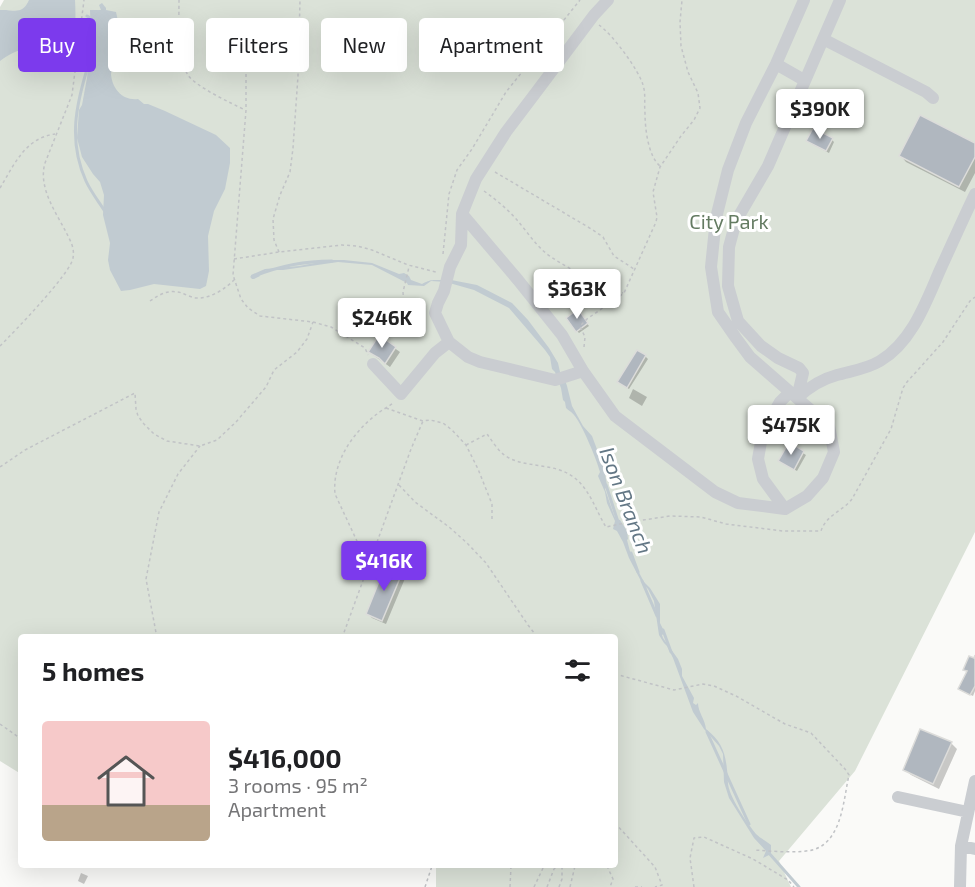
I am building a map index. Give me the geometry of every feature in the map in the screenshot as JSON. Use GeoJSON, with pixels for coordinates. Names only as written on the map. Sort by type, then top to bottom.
{"type":"FeatureCollection","features":[{"type":"Feature","properties":{"kind":"street"},"geometry":{"type":"LineString","coordinates":[[577,373],[555,380],[468,357],[449,342],[435,313],[460,245],[462,214],[475,183],[519,116],[590,20],[608,0]]}},
{"type":"Feature","properties":{"kind":"street"},"geometry":{"type":"LineString","coordinates":[[462,214],[562,335],[574,356],[577,373],[615,416],[715,492],[738,503],[785,509],[807,496],[823,478],[834,452],[829,426],[750,357],[718,312],[711,267],[716,218],[728,170],[746,123],[776,64],[804,0]]}},
{"type":"Feature","properties":{"kind":"street"},"geometry":{"type":"LineString","coordinates":[[794,395],[803,373],[799,368],[778,358],[761,346],[738,321],[728,286],[729,247],[736,221],[768,166],[840,0]]}},
{"type":"Feature","properties":{"kind":"street"},"geometry":{"type":"LineString","coordinates":[[824,39],[926,92],[933,98]]}},
{"type":"Feature","properties":{"kind":"street"},"geometry":{"type":"LineString","coordinates":[[776,64],[804,80]]}},
{"type":"Feature","properties":{"kind":"street"},"geometry":{"type":"LineString","coordinates":[[785,509],[763,479],[758,459],[761,442],[780,402],[834,375],[860,370],[894,352],[923,309],[975,194]]}},
{"type":"Feature","properties":{"kind":"street"},"geometry":{"type":"LineString","coordinates":[[373,364],[401,394],[435,353],[449,342]]}},
{"type":"Feature","properties":{"kind":"street"},"geometry":{"type":"LineString","coordinates":[[960,887],[961,846],[975,781]]}},
{"type":"Feature","properties":{"kind":"street"},"geometry":{"type":"LineString","coordinates":[[898,796],[968,812]]}},
{"type":"Feature","properties":{"kind":"street"},"geometry":{"type":"LineString","coordinates":[[961,846],[975,849]]}},
{"type":"Feature","properties":{"kind":"path"},"geometry":{"type":"LineString","coordinates":[[0,346],[72,264],[74,255],[72,245],[51,203],[42,173],[72,95],[84,0]]}},
{"type":"Feature","properties":{"kind":"path"},"geometry":{"type":"LineString","coordinates":[[179,0],[180,45],[188,76],[208,91],[246,110]]}},
{"type":"Feature","properties":{"kind":"path"},"geometry":{"type":"LineString","coordinates":[[279,252],[274,240],[273,219],[290,172],[293,148],[300,0]]}},
{"type":"Feature","properties":{"kind":"path"},"geometry":{"type":"LineString","coordinates":[[442,262],[449,194],[457,170],[506,92],[580,0]]}},
{"type":"Feature","properties":{"kind":"path"},"geometry":{"type":"LineString","coordinates":[[574,356],[584,346],[585,337],[580,326],[624,293],[656,222],[653,192],[660,167],[700,108],[698,93],[687,72],[681,46],[682,0]]}},
{"type":"Feature","properties":{"kind":"path"},"geometry":{"type":"LineString","coordinates":[[590,20],[606,31],[637,71],[643,84],[650,147],[660,167]]}},
{"type":"Feature","properties":{"kind":"path"},"geometry":{"type":"LineString","coordinates":[[246,72],[246,110],[233,275],[241,299],[248,308],[260,316],[314,322],[331,327],[364,348],[373,364]]}},
{"type":"Feature","properties":{"kind":"path"},"geometry":{"type":"LineString","coordinates":[[0,188],[21,154],[29,146],[43,136],[56,134]]}},
{"type":"Feature","properties":{"kind":"path"},"geometry":{"type":"LineString","coordinates":[[485,165],[593,230],[603,237],[614,256],[635,269]]}},
{"type":"Feature","properties":{"kind":"path"},"geometry":{"type":"LineString","coordinates":[[475,183],[500,202],[536,243],[552,257],[574,271],[624,293]]}},
{"type":"Feature","properties":{"kind":"path"},"geometry":{"type":"LineString","coordinates":[[234,259],[342,245],[357,246],[410,266],[448,277]]}},
{"type":"Feature","properties":{"kind":"path"},"geometry":{"type":"LineString","coordinates":[[404,307],[402,292],[410,266]]}},
{"type":"Feature","properties":{"kind":"path"},"geometry":{"type":"LineString","coordinates":[[150,301],[159,294],[168,292],[177,292],[196,298],[213,295],[226,288],[235,279]]}},
{"type":"Feature","properties":{"kind":"path"},"geometry":{"type":"LineString","coordinates":[[0,467],[25,450],[135,393],[138,416],[154,434],[167,441],[188,445],[200,446],[217,440],[266,387],[274,370],[297,352],[307,339],[314,322]]}},
{"type":"Feature","properties":{"kind":"path"},"geometry":{"type":"LineString","coordinates":[[367,571],[363,554],[335,494],[334,484],[341,456],[350,442],[378,413],[395,402],[401,394]]}},
{"type":"Feature","properties":{"kind":"path"},"geometry":{"type":"LineString","coordinates":[[386,408],[405,416],[443,423],[452,430],[466,446],[478,469],[492,504],[492,519]]}},
{"type":"Feature","properties":{"kind":"path"},"geometry":{"type":"LineString","coordinates":[[343,634],[423,420]]}},
{"type":"Feature","properties":{"kind":"path"},"geometry":{"type":"LineString","coordinates":[[466,446],[487,434],[500,452],[509,458],[559,469],[573,477],[584,487],[606,527],[625,523]]}},
{"type":"Feature","properties":{"kind":"path"},"geometry":{"type":"LineString","coordinates":[[156,634],[146,579],[159,512],[178,474],[200,446]]}},
{"type":"Feature","properties":{"kind":"path"},"geometry":{"type":"LineString","coordinates":[[398,484],[415,502],[467,543],[486,564],[535,634]]}},
{"type":"Feature","properties":{"kind":"path"},"geometry":{"type":"LineString","coordinates":[[618,675],[674,690],[703,684],[714,686],[785,724],[811,733],[845,769],[849,775],[840,819],[831,838],[818,848],[808,851],[755,850]]}},
{"type":"Feature","properties":{"kind":"path"},"geometry":{"type":"LineString","coordinates":[[0,724],[18,737]]}},
{"type":"Feature","properties":{"kind":"path"},"geometry":{"type":"LineString","coordinates":[[618,826],[655,867],[662,885],[655,887]]}},
{"type":"Feature","properties":{"kind":"path"},"geometry":{"type":"LineString","coordinates":[[694,887],[690,858],[694,838],[704,837],[753,859],[788,880],[794,887]]}},
{"type":"Feature","properties":{"kind":"path"},"geometry":{"type":"LineString","coordinates":[[424,887],[431,868]]}},
{"type":"Feature","properties":{"kind":"path"},"geometry":{"type":"LineString","coordinates":[[510,887],[511,868]]}},
{"type":"Feature","properties":{"kind":"path"},"geometry":{"type":"LineString","coordinates":[[534,887],[543,868]]}},
{"type":"Feature","properties":{"kind":"path"},"geometry":{"type":"LineString","coordinates":[[547,887],[555,868]]}},
{"type":"Feature","properties":{"kind":"path"},"geometry":{"type":"LineString","coordinates":[[559,887],[562,868]]}},
{"type":"Feature","properties":{"kind":"path"},"geometry":{"type":"LineString","coordinates":[[570,887],[574,868]]}},
{"type":"Feature","properties":{"kind":"path"},"geometry":{"type":"LineString","coordinates":[[608,868],[613,879],[610,887]]}},
{"type":"Feature","properties":{"kind":"path"},"geometry":{"type":"LineString","coordinates":[[635,887],[642,887]]}},
{"type":"Feature","properties":{"kind":"green space","name":"City Park"},"geometry":{"type":"Polygon","coordinates":[[[4,0],[975,0],[975,532],[855,771],[779,861],[791,887],[436,887],[436,868],[618,868],[618,634],[18,634],[18,772],[0,761],[0,7],[4,0]]]}},
{"type":"Feature","properties":{"kind":"shaded area"},"geometry":{"type":"Polygon","coordinates":[[[29,0],[75,0],[75,18],[18,18],[18,51],[0,61],[0,10],[17,11],[29,0]]]}},
{"type":"Feature","properties":{"kind":"shaded area"},"geometry":{"type":"Polygon","coordinates":[[[102,3],[106,10],[116,12],[117,18],[108,18],[108,72],[111,72],[114,85],[119,93],[128,98],[138,99],[144,104],[165,111],[216,135],[230,148],[230,163],[225,189],[214,211],[208,236],[209,271],[206,286],[200,289],[154,284],[121,291],[110,270],[108,260],[110,243],[103,215],[104,195],[100,182],[82,157],[77,138],[79,110],[82,105],[88,72],[96,72],[96,18],[90,18],[90,10],[101,10],[99,5],[102,3]]]}},
{"type":"Feature","properties":{"kind":"shaded area"},"geometry":{"type":"Polygon","coordinates":[[[330,260],[372,263],[399,274],[404,273],[411,280],[422,284],[429,281],[446,279],[477,285],[512,303],[549,348],[563,374],[572,406],[583,426],[592,436],[604,468],[607,486],[605,489],[616,519],[620,520],[627,531],[632,559],[644,582],[660,604],[660,623],[665,633],[662,635],[663,638],[678,659],[682,676],[694,698],[693,703],[696,705],[698,703],[706,729],[721,746],[726,764],[730,792],[752,829],[771,845],[771,854],[763,858],[766,851],[754,838],[729,798],[724,782],[723,754],[693,712],[673,658],[659,635],[654,601],[642,583],[617,531],[613,529],[615,521],[598,476],[600,472],[596,459],[577,420],[566,408],[550,357],[545,350],[509,308],[474,290],[446,282],[431,281],[424,286],[408,285],[372,265],[338,262],[267,270],[258,274],[260,276],[254,279],[251,275],[265,269],[330,260]]]}},
{"type":"Feature","properties":{"kind":"building"},"geometry":{"type":"Polygon","coordinates":[[[920,115],[975,143],[975,157],[959,187],[899,156],[920,115]]]}},
{"type":"Feature","properties":{"kind":"building"},"geometry":{"type":"Polygon","coordinates":[[[813,128],[833,138],[826,151],[806,141],[813,128]]]}},
{"type":"Feature","properties":{"kind":"building"},"geometry":{"type":"Polygon","coordinates":[[[578,309],[588,323],[576,332],[566,318],[578,309]]]}},
{"type":"Feature","properties":{"kind":"building"},"geometry":{"type":"Polygon","coordinates":[[[379,335],[396,347],[385,364],[368,352],[379,335]]]}},
{"type":"Feature","properties":{"kind":"building"},"geometry":{"type":"Polygon","coordinates":[[[637,350],[646,355],[627,388],[617,382],[637,350]]]}},
{"type":"Feature","properties":{"kind":"building"},"geometry":{"type":"Polygon","coordinates":[[[789,442],[804,451],[794,470],[778,461],[789,442]]]}},
{"type":"Feature","properties":{"kind":"building"},"geometry":{"type":"Polygon","coordinates":[[[386,564],[403,571],[382,621],[366,614],[386,564]]]}},
{"type":"Feature","properties":{"kind":"building"},"geometry":{"type":"Polygon","coordinates":[[[975,655],[975,686],[970,695],[958,689],[967,671],[963,670],[969,656],[974,658],[975,655]]]}},
{"type":"Feature","properties":{"kind":"building"},"geometry":{"type":"Polygon","coordinates":[[[920,729],[952,742],[933,784],[903,770],[920,729]]]}},
{"type":"Feature","properties":{"kind":"waterway","name":"Ison Branch"},"geometry":{"type":"LineString","coordinates":[[86,72],[77,109],[77,152],[86,181],[106,213]]}},
{"type":"Feature","properties":{"kind":"waterway","name":"Ison Branch"},"geometry":{"type":"LineString","coordinates":[[252,277],[291,265],[332,261]]}},
{"type":"Feature","properties":{"kind":"waterway","name":"Ison Branch"},"geometry":{"type":"LineString","coordinates":[[606,485],[618,522]]}},
{"type":"Feature","properties":{"kind":"waterway","name":"Ison Branch"},"geometry":{"type":"LineString","coordinates":[[631,553],[638,572]]}},
{"type":"Feature","properties":{"kind":"waterway","name":"Ison Branch"},"geometry":{"type":"LineString","coordinates":[[642,581],[657,616]]}},
{"type":"Feature","properties":{"kind":"waterway","name":"Ison Branch"},"geometry":{"type":"LineString","coordinates":[[663,630],[671,652]]}},
{"type":"Feature","properties":{"kind":"waterway","name":"Ison Branch"},"geometry":{"type":"LineString","coordinates":[[707,732],[749,824]]}},
{"type":"Feature","properties":{"kind":"waterway","name":"Ison Branch"},"geometry":{"type":"LineString","coordinates":[[768,852],[799,887]]}}]}
